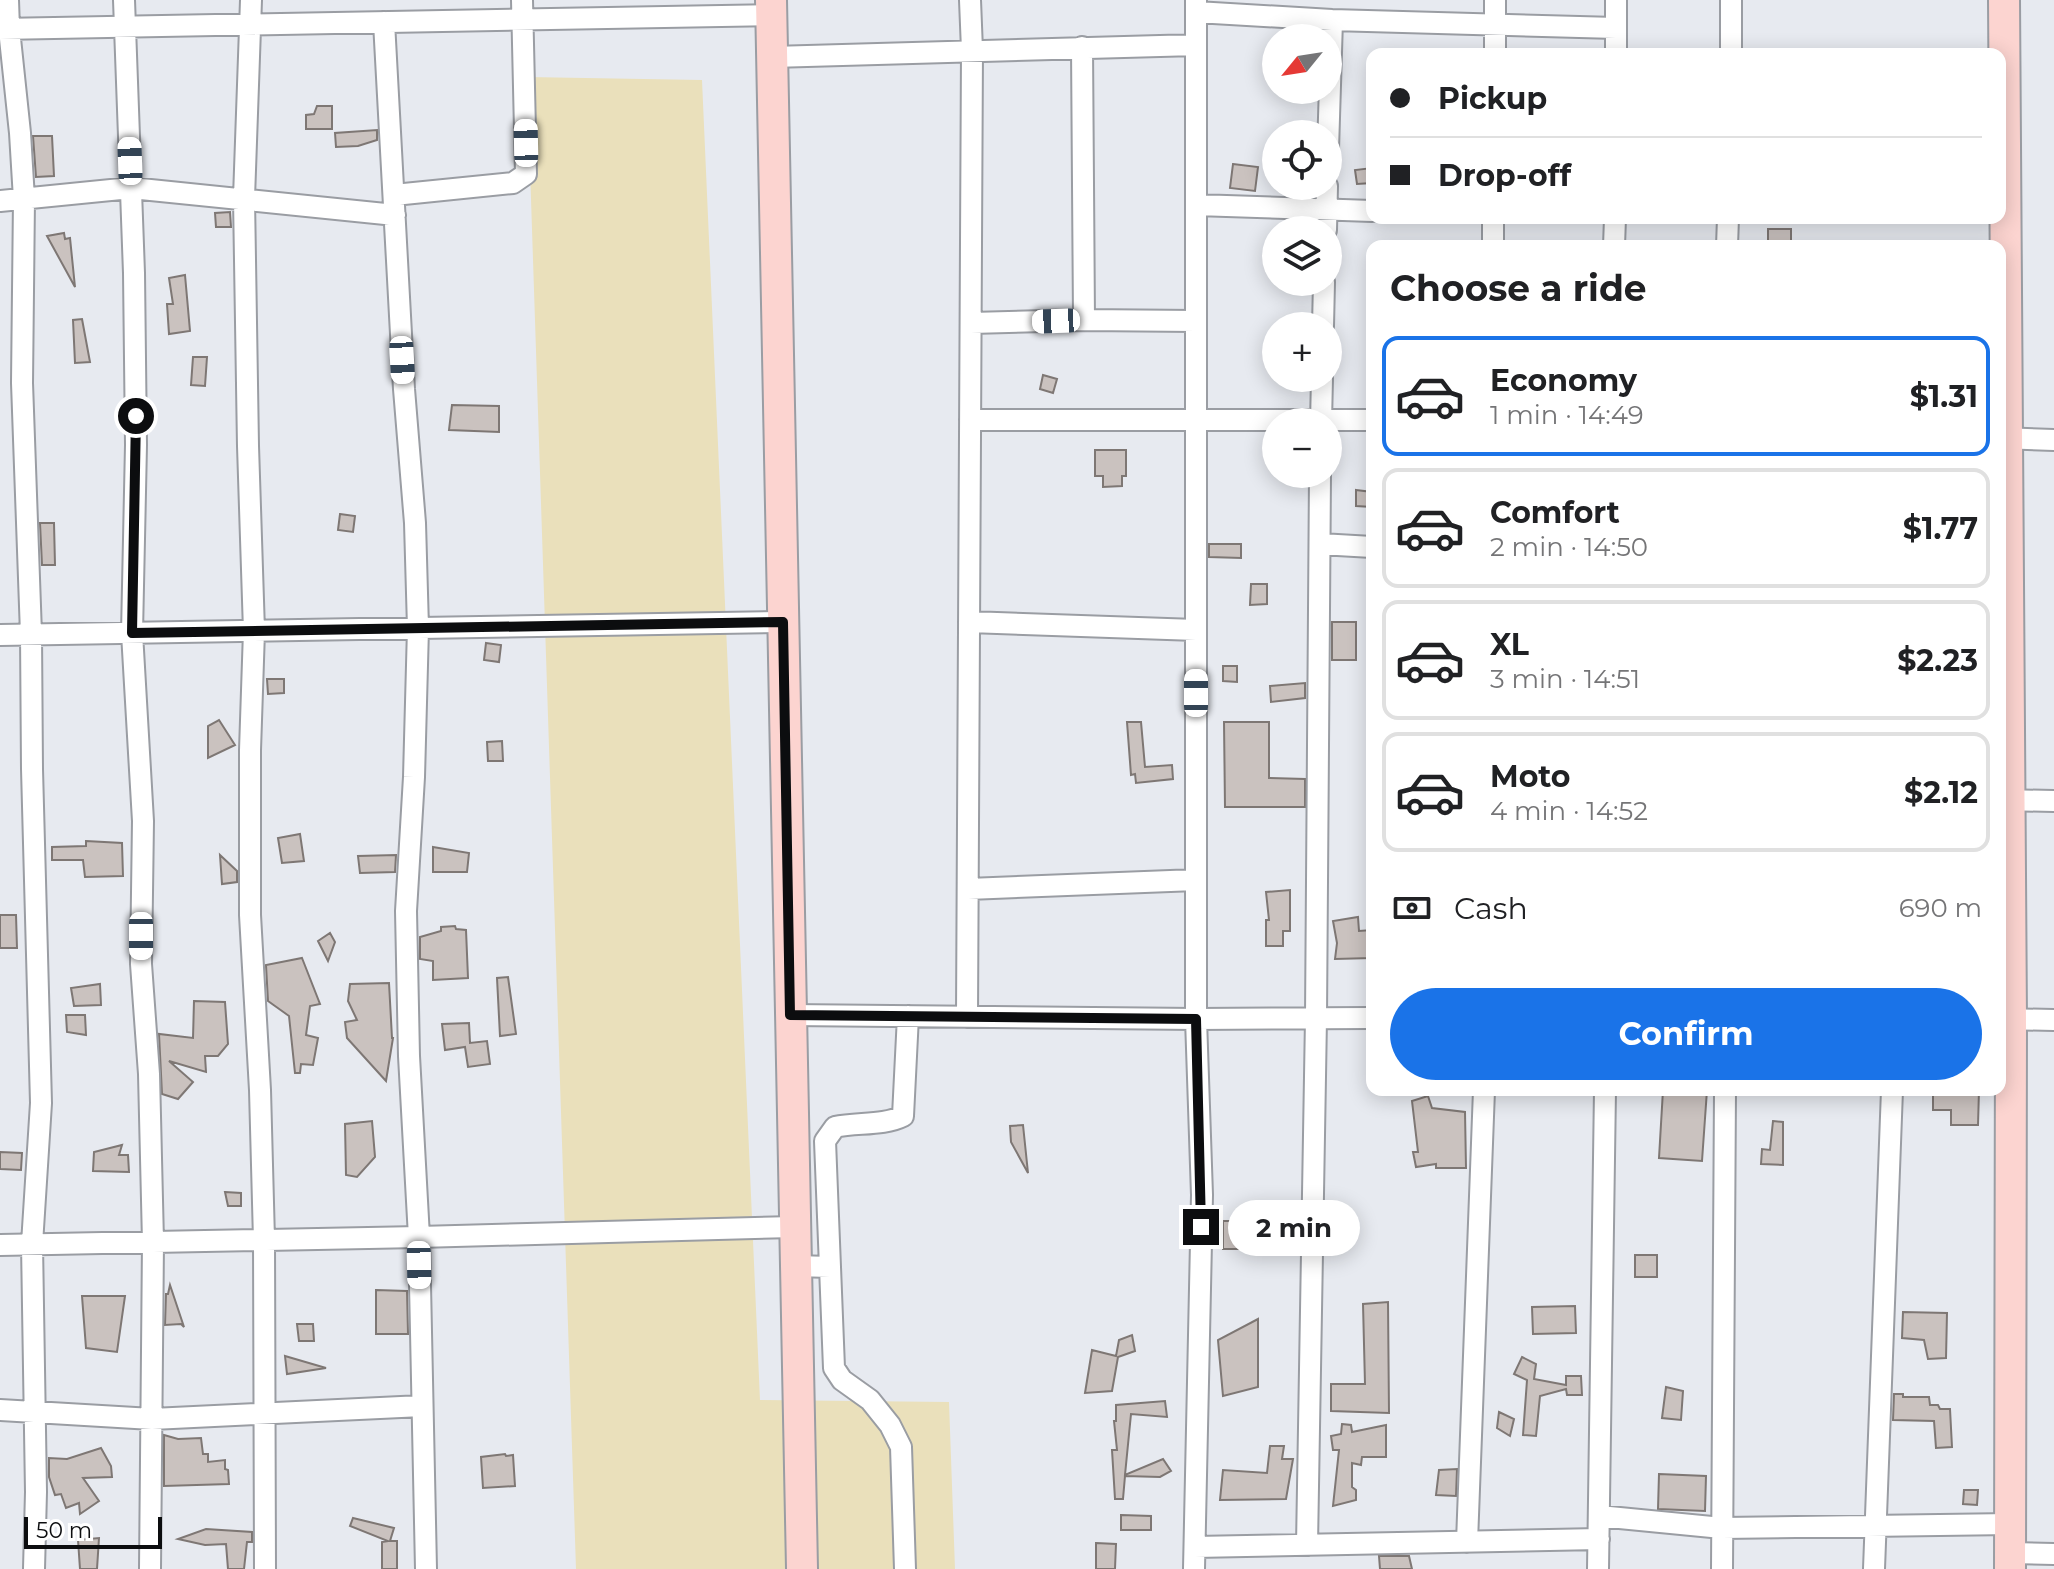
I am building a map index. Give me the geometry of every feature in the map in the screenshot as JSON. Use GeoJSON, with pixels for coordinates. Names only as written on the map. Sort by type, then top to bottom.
{"type":"FeatureCollection","features":[{"type":"Feature","properties":{"kind":"street"},"geometry":{"type":"LineString","coordinates":[[8,0],[4,29],[20,133],[24,199],[22,383],[41,1103],[32,1244],[34,1569]]}},
{"type":"Feature","properties":{"kind":"street"},"geometry":{"type":"LineString","coordinates":[[124,0],[134,273],[136,445],[132,633],[143,821],[141,964],[149,1074],[153,1242],[150,1569]]}},
{"type":"Feature","properties":{"kind":"street"},"geometry":{"type":"LineString","coordinates":[[251,0],[244,198],[254,631],[250,915],[260,1090],[264,1240],[265,1569]]}},
{"type":"Feature","properties":{"kind":"street"},"geometry":{"type":"LineString","coordinates":[[967,1017],[970,0]]}},
{"type":"Feature","properties":{"kind":"street"},"geometry":{"type":"LineString","coordinates":[[1495,0],[1495,48]]}},
{"type":"Feature","properties":{"kind":"street"},"geometry":{"type":"LineString","coordinates":[[1616,0],[1616,48]]}},
{"type":"Feature","properties":{"kind":"street"},"geometry":{"type":"LineString","coordinates":[[1731,0],[1731,48]]}},
{"type":"Feature","properties":{"kind":"street"},"geometry":{"type":"LineString","coordinates":[[2004,0],[2004,48]]}},
{"type":"Feature","properties":{"kind":"street"},"geometry":{"type":"LineString","coordinates":[[1194,1569],[1202,1195],[1196,1019],[1196,6],[1332,20],[1616,28]]}},
{"type":"Feature","properties":{"kind":"street"},"geometry":{"type":"LineString","coordinates":[[4,29],[384,22],[523,10],[771,7],[802,1569]]}},
{"type":"Feature","properties":{"kind":"street"},"geometry":{"type":"LineString","coordinates":[[0,201],[131,188],[244,198],[394,205],[513,183],[526,174],[523,10]]}},
{"type":"Feature","properties":{"kind":"street"},"geometry":{"type":"LineString","coordinates":[[1329,120],[1332,20]]}},
{"type":"Feature","properties":{"kind":"street"},"geometry":{"type":"LineString","coordinates":[[384,22],[404,389],[415,523],[418,628],[406,911],[409,1056],[419,1237],[426,1569]]}},
{"type":"Feature","properties":{"kind":"street"},"geometry":{"type":"LineString","coordinates":[[772,57],[1196,45]]}},
{"type":"Feature","properties":{"kind":"street"},"geometry":{"type":"LineString","coordinates":[[1082,47],[1084,320]]}},
{"type":"Feature","properties":{"kind":"street"},"geometry":{"type":"LineString","coordinates":[[1196,205],[1291,216]]}},
{"type":"Feature","properties":{"kind":"street"},"geometry":{"type":"LineString","coordinates":[[1342,217],[1366,212]]}},
{"type":"Feature","properties":{"kind":"street"},"geometry":{"type":"LineString","coordinates":[[971,323],[1196,321]]}},
{"type":"Feature","properties":{"kind":"street"},"geometry":{"type":"LineString","coordinates":[[970,420],[1262,421]]}},
{"type":"Feature","properties":{"kind":"street"},"geometry":{"type":"LineString","coordinates":[[1342,421],[1366,420]]}},
{"type":"Feature","properties":{"kind":"street"},"geometry":{"type":"LineString","coordinates":[[2006,438],[2054,440]]}},
{"type":"Feature","properties":{"kind":"street"},"geometry":{"type":"LineString","coordinates":[[1307,1545],[1316,1018],[1320,488]]}},
{"type":"Feature","properties":{"kind":"street"},"geometry":{"type":"LineString","coordinates":[[1320,544],[1366,547]]}},
{"type":"Feature","properties":{"kind":"street"},"geometry":{"type":"LineString","coordinates":[[0,635],[783,622]]}},
{"type":"Feature","properties":{"kind":"street"},"geometry":{"type":"LineString","coordinates":[[969,622],[1196,630]]}},
{"type":"Feature","properties":{"kind":"street"},"geometry":{"type":"LineString","coordinates":[[2006,800],[2054,801]]}},
{"type":"Feature","properties":{"kind":"street"},"geometry":{"type":"LineString","coordinates":[[968,889],[1196,880]]}},
{"type":"Feature","properties":{"kind":"street"},"geometry":{"type":"LineString","coordinates":[[790,1015],[1366,1018]]}},
{"type":"Feature","properties":{"kind":"street"},"geometry":{"type":"LineString","coordinates":[[905,1569],[901,1447],[890,1425],[870,1400],[842,1380],[834,1368],[825,1141],[835,1127],[894,1121],[903,1116],[908,1016]]}},
{"type":"Feature","properties":{"kind":"street"},"geometry":{"type":"LineString","coordinates":[[2006,1020],[2054,1020]]}},
{"type":"Feature","properties":{"kind":"street"},"geometry":{"type":"LineString","coordinates":[[1467,1542],[1484,1096]]}},
{"type":"Feature","properties":{"kind":"street"},"geometry":{"type":"LineString","coordinates":[[1598,1569],[1605,1096]]}},
{"type":"Feature","properties":{"kind":"street"},"geometry":{"type":"LineString","coordinates":[[1722,1569],[1725,1096]]}},
{"type":"Feature","properties":{"kind":"street"},"geometry":{"type":"LineString","coordinates":[[1874,1569],[1892,1096]]}},
{"type":"Feature","properties":{"kind":"street"},"geometry":{"type":"LineString","coordinates":[[2006,1096],[2010,1549]]}},
{"type":"Feature","properties":{"kind":"street"},"geometry":{"type":"LineString","coordinates":[[0,1245],[794,1227]]}},
{"type":"Feature","properties":{"kind":"street"},"geometry":{"type":"LineString","coordinates":[[796,1266],[830,1267]]}},
{"type":"Feature","properties":{"kind":"street"},"geometry":{"type":"LineString","coordinates":[[0,1410],[152,1419],[422,1406]]}},
{"type":"Feature","properties":{"kind":"street"},"geometry":{"type":"LineString","coordinates":[[1599,1516],[1722,1528],[1876,1525],[2054,1554]]}},
{"type":"Feature","properties":{"kind":"street"},"geometry":{"type":"LineString","coordinates":[[1195,1547],[1599,1539]]}},
{"type":"Feature","properties":{"kind":"sand"},"geometry":{"type":"Polygon","coordinates":[[[527,77],[702,80],[760,1400],[949,1402],[955,1569],[576,1569],[527,77]]]}},
{"type":"Feature","properties":{"kind":"building"},"geometry":{"type":"Polygon","coordinates":[[[317,106],[332,106],[332,129],[306,129],[306,115],[314,114],[317,106]]]}},
{"type":"Feature","properties":{"kind":"building"},"geometry":{"type":"Polygon","coordinates":[[[377,130],[377,140],[358,146],[336,147],[335,133],[377,130]]]}},
{"type":"Feature","properties":{"kind":"building"},"geometry":{"type":"Polygon","coordinates":[[[33,136],[52,136],[54,176],[36,177],[33,136]]]}},
{"type":"Feature","properties":{"kind":"building"},"geometry":{"type":"Polygon","coordinates":[[[1233,164],[1258,167],[1255,191],[1230,188],[1233,164]]]}},
{"type":"Feature","properties":{"kind":"building"},"geometry":{"type":"Polygon","coordinates":[[[1366,169],[1366,183],[1357,184],[1355,170],[1366,169]]]}},
{"type":"Feature","properties":{"kind":"building"},"geometry":{"type":"Polygon","coordinates":[[[230,212],[231,227],[216,227],[215,213],[230,212]]]}},
{"type":"Feature","properties":{"kind":"building"},"geometry":{"type":"Polygon","coordinates":[[[1768,229],[1791,229],[1791,240],[1768,240],[1768,229]]]}},
{"type":"Feature","properties":{"kind":"building"},"geometry":{"type":"Polygon","coordinates":[[[64,233],[65,239],[70,238],[75,287],[47,236],[64,233]]]}},
{"type":"Feature","properties":{"kind":"building"},"geometry":{"type":"Polygon","coordinates":[[[185,275],[190,331],[169,334],[167,304],[173,304],[169,278],[185,275]]]}},
{"type":"Feature","properties":{"kind":"building"},"geometry":{"type":"Polygon","coordinates":[[[82,319],[90,362],[75,363],[73,320],[82,319]]]}},
{"type":"Feature","properties":{"kind":"building"},"geometry":{"type":"Polygon","coordinates":[[[193,357],[207,357],[205,386],[191,385],[193,357]]]}},
{"type":"Feature","properties":{"kind":"building"},"geometry":{"type":"Polygon","coordinates":[[[1043,375],[1057,379],[1053,393],[1040,389],[1043,375]]]}},
{"type":"Feature","properties":{"kind":"building"},"geometry":{"type":"Polygon","coordinates":[[[452,405],[499,406],[499,432],[449,430],[452,405]]]}},
{"type":"Feature","properties":{"kind":"building"},"geometry":{"type":"Polygon","coordinates":[[[1095,450],[1126,450],[1126,476],[1122,476],[1122,486],[1103,487],[1103,476],[1095,476],[1095,450]]]}},
{"type":"Feature","properties":{"kind":"building"},"geometry":{"type":"Polygon","coordinates":[[[1356,490],[1366,491],[1366,507],[1356,506],[1356,490]]]}},
{"type":"Feature","properties":{"kind":"building"},"geometry":{"type":"Polygon","coordinates":[[[340,514],[355,516],[353,532],[338,530],[340,514]]]}},
{"type":"Feature","properties":{"kind":"building"},"geometry":{"type":"Polygon","coordinates":[[[40,523],[54,523],[55,565],[42,565],[40,523]]]}},
{"type":"Feature","properties":{"kind":"building"},"geometry":{"type":"Polygon","coordinates":[[[1209,544],[1241,544],[1241,558],[1209,557],[1209,544]]]}},
{"type":"Feature","properties":{"kind":"building"},"geometry":{"type":"Polygon","coordinates":[[[1251,584],[1267,584],[1267,604],[1250,605],[1251,584]]]}},
{"type":"Feature","properties":{"kind":"building"},"geometry":{"type":"Polygon","coordinates":[[[1332,622],[1356,622],[1356,660],[1332,660],[1332,622]]]}},
{"type":"Feature","properties":{"kind":"building"},"geometry":{"type":"Polygon","coordinates":[[[486,643],[501,645],[499,662],[484,660],[486,643]]]}},
{"type":"Feature","properties":{"kind":"building"},"geometry":{"type":"Polygon","coordinates":[[[1223,666],[1237,666],[1237,682],[1223,681],[1223,666]]]}},
{"type":"Feature","properties":{"kind":"building"},"geometry":{"type":"Polygon","coordinates":[[[267,679],[284,679],[284,693],[268,694],[267,679]]]}},
{"type":"Feature","properties":{"kind":"building"},"geometry":{"type":"Polygon","coordinates":[[[1305,683],[1305,698],[1271,702],[1270,686],[1305,683]]]}},
{"type":"Feature","properties":{"kind":"building"},"geometry":{"type":"Polygon","coordinates":[[[219,720],[235,745],[208,758],[208,726],[219,720]]]}},
{"type":"Feature","properties":{"kind":"building"},"geometry":{"type":"Polygon","coordinates":[[[1127,722],[1141,722],[1145,767],[1172,765],[1173,779],[1136,783],[1135,774],[1131,775],[1127,722]]]}},
{"type":"Feature","properties":{"kind":"building"},"geometry":{"type":"Polygon","coordinates":[[[1224,722],[1269,722],[1269,778],[1305,779],[1305,807],[1225,807],[1224,722]]]}},
{"type":"Feature","properties":{"kind":"building"},"geometry":{"type":"Polygon","coordinates":[[[502,741],[503,761],[488,761],[487,742],[502,741]]]}},
{"type":"Feature","properties":{"kind":"building"},"geometry":{"type":"Polygon","coordinates":[[[300,834],[304,861],[282,863],[278,838],[300,834]]]}},
{"type":"Feature","properties":{"kind":"building"},"geometry":{"type":"Polygon","coordinates":[[[86,841],[122,843],[123,876],[85,877],[83,860],[52,860],[52,847],[86,846],[86,841]]]}},
{"type":"Feature","properties":{"kind":"building"},"geometry":{"type":"Polygon","coordinates":[[[433,847],[469,853],[467,872],[433,872],[433,847]]]}},
{"type":"Feature","properties":{"kind":"building"},"geometry":{"type":"Polygon","coordinates":[[[220,855],[237,871],[237,882],[222,884],[220,855]]]}},
{"type":"Feature","properties":{"kind":"building"},"geometry":{"type":"Polygon","coordinates":[[[396,855],[395,872],[360,873],[358,856],[396,855]]]}},
{"type":"Feature","properties":{"kind":"building"},"geometry":{"type":"Polygon","coordinates":[[[1290,890],[1290,931],[1283,931],[1283,946],[1266,946],[1266,920],[1269,920],[1266,892],[1290,890]]]}},
{"type":"Feature","properties":{"kind":"building"},"geometry":{"type":"Polygon","coordinates":[[[0,915],[16,915],[17,948],[0,948],[0,915]]]}},
{"type":"Feature","properties":{"kind":"building"},"geometry":{"type":"Polygon","coordinates":[[[1358,917],[1359,931],[1366,930],[1366,958],[1335,959],[1337,943],[1333,921],[1358,917]]]}},
{"type":"Feature","properties":{"kind":"building"},"geometry":{"type":"Polygon","coordinates":[[[455,926],[456,929],[466,930],[468,978],[433,980],[433,961],[420,959],[420,937],[441,931],[441,927],[455,926]]]}},
{"type":"Feature","properties":{"kind":"building"},"geometry":{"type":"Polygon","coordinates":[[[330,933],[335,942],[328,961],[318,941],[330,933]]]}},
{"type":"Feature","properties":{"kind":"building"},"geometry":{"type":"Polygon","coordinates":[[[302,958],[320,1004],[310,1006],[306,1035],[318,1038],[313,1065],[301,1064],[300,1073],[295,1073],[289,1016],[268,1001],[266,965],[302,958]]]}},
{"type":"Feature","properties":{"kind":"building"},"geometry":{"type":"Polygon","coordinates":[[[508,977],[516,1034],[500,1036],[497,978],[508,977]]]}},
{"type":"Feature","properties":{"kind":"building"},"geometry":{"type":"Polygon","coordinates":[[[389,983],[393,1038],[386,1081],[347,1038],[345,1022],[357,1020],[348,1001],[350,984],[389,983]]]}},
{"type":"Feature","properties":{"kind":"building"},"geometry":{"type":"Polygon","coordinates":[[[100,984],[101,1005],[74,1006],[71,988],[100,984]]]}},
{"type":"Feature","properties":{"kind":"building"},"geometry":{"type":"Polygon","coordinates":[[[194,1001],[225,1002],[228,1044],[218,1056],[205,1056],[206,1072],[169,1061],[193,1082],[178,1099],[162,1094],[159,1034],[193,1038],[194,1001]]]}},
{"type":"Feature","properties":{"kind":"building"},"geometry":{"type":"Polygon","coordinates":[[[66,1015],[85,1015],[86,1035],[67,1032],[66,1015]]]}},
{"type":"Feature","properties":{"kind":"building"},"geometry":{"type":"Polygon","coordinates":[[[469,1023],[470,1043],[487,1041],[490,1064],[468,1067],[465,1047],[445,1050],[442,1024],[469,1023]]]}},
{"type":"Feature","properties":{"kind":"building"},"geometry":{"type":"Polygon","coordinates":[[[1428,1096],[1432,1108],[1465,1112],[1466,1168],[1436,1168],[1436,1164],[1416,1167],[1413,1152],[1418,1152],[1412,1101],[1428,1096]]]}},
{"type":"Feature","properties":{"kind":"building"},"geometry":{"type":"Polygon","coordinates":[[[1663,1096],[1707,1096],[1702,1161],[1659,1158],[1663,1096]]]}},
{"type":"Feature","properties":{"kind":"building"},"geometry":{"type":"Polygon","coordinates":[[[1933,1096],[1979,1096],[1978,1125],[1951,1125],[1951,1110],[1933,1110],[1933,1096]]]}},
{"type":"Feature","properties":{"kind":"building"},"geometry":{"type":"Polygon","coordinates":[[[372,1121],[375,1157],[357,1177],[346,1175],[345,1124],[372,1121]]]}},
{"type":"Feature","properties":{"kind":"building"},"geometry":{"type":"Polygon","coordinates":[[[1773,1121],[1783,1122],[1783,1165],[1761,1164],[1762,1149],[1770,1150],[1773,1121]]]}},
{"type":"Feature","properties":{"kind":"building"},"geometry":{"type":"Polygon","coordinates":[[[1023,1125],[1028,1173],[1011,1142],[1010,1126],[1023,1125]]]}},
{"type":"Feature","properties":{"kind":"building"},"geometry":{"type":"Polygon","coordinates":[[[122,1145],[119,1155],[128,1155],[129,1172],[93,1171],[94,1152],[122,1145]]]}},
{"type":"Feature","properties":{"kind":"building"},"geometry":{"type":"Polygon","coordinates":[[[0,1152],[22,1153],[21,1170],[0,1169],[0,1152]]]}},
{"type":"Feature","properties":{"kind":"building"},"geometry":{"type":"Polygon","coordinates":[[[225,1192],[241,1193],[241,1206],[228,1206],[225,1192]]]}},
{"type":"Feature","properties":{"kind":"building"},"geometry":{"type":"Polygon","coordinates":[[[1223,1221],[1239,1221],[1239,1249],[1223,1249],[1223,1221]]]}},
{"type":"Feature","properties":{"kind":"building"},"geometry":{"type":"Polygon","coordinates":[[[1635,1255],[1657,1255],[1657,1277],[1635,1277],[1635,1255]]]}},
{"type":"Feature","properties":{"kind":"building"},"geometry":{"type":"Polygon","coordinates":[[[170,1285],[184,1327],[181,1324],[165,1325],[166,1294],[170,1285]]]}},
{"type":"Feature","properties":{"kind":"building"},"geometry":{"type":"Polygon","coordinates":[[[376,1290],[407,1291],[408,1334],[376,1334],[376,1290]]]}},
{"type":"Feature","properties":{"kind":"building"},"geometry":{"type":"Polygon","coordinates":[[[82,1296],[125,1296],[117,1352],[86,1348],[82,1296]]]}},
{"type":"Feature","properties":{"kind":"building"},"geometry":{"type":"Polygon","coordinates":[[[1388,1302],[1389,1413],[1331,1411],[1331,1384],[1365,1384],[1363,1304],[1388,1302]]]}},
{"type":"Feature","properties":{"kind":"building"},"geometry":{"type":"Polygon","coordinates":[[[1575,1306],[1576,1333],[1533,1334],[1532,1307],[1575,1306]]]}},
{"type":"Feature","properties":{"kind":"building"},"geometry":{"type":"Polygon","coordinates":[[[1903,1312],[1947,1313],[1946,1358],[1928,1359],[1924,1340],[1902,1338],[1903,1312]]]}},
{"type":"Feature","properties":{"kind":"building"},"geometry":{"type":"Polygon","coordinates":[[[1258,1319],[1258,1387],[1223,1396],[1218,1340],[1258,1319]]]}},
{"type":"Feature","properties":{"kind":"building"},"geometry":{"type":"Polygon","coordinates":[[[297,1324],[313,1324],[314,1341],[299,1341],[297,1324]]]}},
{"type":"Feature","properties":{"kind":"building"},"geometry":{"type":"Polygon","coordinates":[[[1132,1335],[1135,1351],[1118,1357],[1112,1391],[1085,1393],[1092,1350],[1116,1356],[1119,1340],[1132,1335]]]}},
{"type":"Feature","properties":{"kind":"building"},"geometry":{"type":"Polygon","coordinates":[[[285,1356],[326,1368],[287,1374],[285,1356]]]}},
{"type":"Feature","properties":{"kind":"building"},"geometry":{"type":"Polygon","coordinates":[[[1522,1357],[1536,1364],[1534,1379],[1566,1385],[1566,1376],[1581,1376],[1582,1395],[1567,1395],[1566,1389],[1540,1396],[1536,1436],[1523,1435],[1527,1380],[1514,1374],[1522,1357]]]}},
{"type":"Feature","properties":{"kind":"building"},"geometry":{"type":"Polygon","coordinates":[[[1666,1387],[1683,1391],[1681,1420],[1662,1418],[1666,1387]]]}},
{"type":"Feature","properties":{"kind":"building"},"geometry":{"type":"Polygon","coordinates":[[[1894,1394],[1929,1397],[1930,1405],[1950,1409],[1952,1447],[1936,1448],[1934,1421],[1893,1420],[1894,1394]]]}},
{"type":"Feature","properties":{"kind":"building"},"geometry":{"type":"Polygon","coordinates":[[[1165,1401],[1167,1417],[1131,1414],[1125,1475],[1163,1459],[1171,1471],[1160,1477],[1125,1476],[1123,1499],[1115,1499],[1112,1450],[1117,1450],[1116,1405],[1165,1401]]]}},
{"type":"Feature","properties":{"kind":"building"},"geometry":{"type":"Polygon","coordinates":[[[1499,1412],[1514,1419],[1510,1436],[1497,1428],[1499,1412]]]}},
{"type":"Feature","properties":{"kind":"building"},"geometry":{"type":"Polygon","coordinates":[[[1342,1424],[1351,1425],[1352,1432],[1386,1425],[1386,1457],[1362,1457],[1361,1465],[1352,1463],[1352,1487],[1356,1490],[1356,1500],[1333,1506],[1339,1450],[1333,1450],[1331,1436],[1341,1434],[1342,1424]]]}},
{"type":"Feature","properties":{"kind":"building"},"geometry":{"type":"Polygon","coordinates":[[[164,1435],[178,1439],[201,1438],[203,1454],[208,1454],[208,1462],[225,1460],[229,1484],[164,1486],[164,1435]]]}},
{"type":"Feature","properties":{"kind":"building"},"geometry":{"type":"Polygon","coordinates":[[[1270,1446],[1284,1446],[1282,1459],[1293,1459],[1286,1499],[1220,1500],[1223,1470],[1267,1473],[1270,1446]]]}},
{"type":"Feature","properties":{"kind":"building"},"geometry":{"type":"Polygon","coordinates":[[[101,1448],[111,1466],[112,1477],[83,1478],[99,1501],[80,1514],[79,1503],[66,1508],[61,1494],[55,1495],[49,1477],[49,1458],[67,1459],[101,1448]]]}},
{"type":"Feature","properties":{"kind":"building"},"geometry":{"type":"Polygon","coordinates":[[[513,1455],[515,1486],[483,1488],[481,1457],[513,1455]]]}},
{"type":"Feature","properties":{"kind":"building"},"geometry":{"type":"Polygon","coordinates":[[[1457,1469],[1456,1496],[1436,1495],[1439,1470],[1457,1469]]]}},
{"type":"Feature","properties":{"kind":"building"},"geometry":{"type":"Polygon","coordinates":[[[1659,1474],[1706,1476],[1705,1511],[1658,1509],[1659,1474]]]}},
{"type":"Feature","properties":{"kind":"building"},"geometry":{"type":"Polygon","coordinates":[[[1964,1490],[1978,1490],[1977,1505],[1963,1504],[1964,1490]]]}},
{"type":"Feature","properties":{"kind":"building"},"geometry":{"type":"Polygon","coordinates":[[[1121,1515],[1151,1516],[1151,1530],[1121,1530],[1121,1515]]]}},
{"type":"Feature","properties":{"kind":"building"},"geometry":{"type":"Polygon","coordinates":[[[353,1518],[394,1528],[390,1541],[397,1541],[397,1569],[382,1569],[382,1542],[388,1541],[350,1526],[353,1518]]]}},
{"type":"Feature","properties":{"kind":"building"},"geometry":{"type":"Polygon","coordinates":[[[206,1529],[252,1532],[252,1542],[247,1542],[244,1569],[228,1569],[226,1544],[205,1545],[178,1539],[206,1529]]]}},
{"type":"Feature","properties":{"kind":"building"},"geometry":{"type":"Polygon","coordinates":[[[99,1538],[97,1569],[80,1569],[78,1540],[99,1538]]]}},
{"type":"Feature","properties":{"kind":"building"},"geometry":{"type":"Polygon","coordinates":[[[1096,1543],[1116,1544],[1115,1569],[1096,1569],[1096,1543]]]}},
{"type":"Feature","properties":{"kind":"building"},"geometry":{"type":"Polygon","coordinates":[[[1379,1556],[1409,1556],[1412,1569],[1380,1569],[1379,1556]]]}},
{"type":"Feature","properties":{"kind":"route"},"geometry":{"type":"LineString","coordinates":[[136,416],[132,633],[783,622],[790,1015],[1196,1019],[1201,1227]]}}]}
